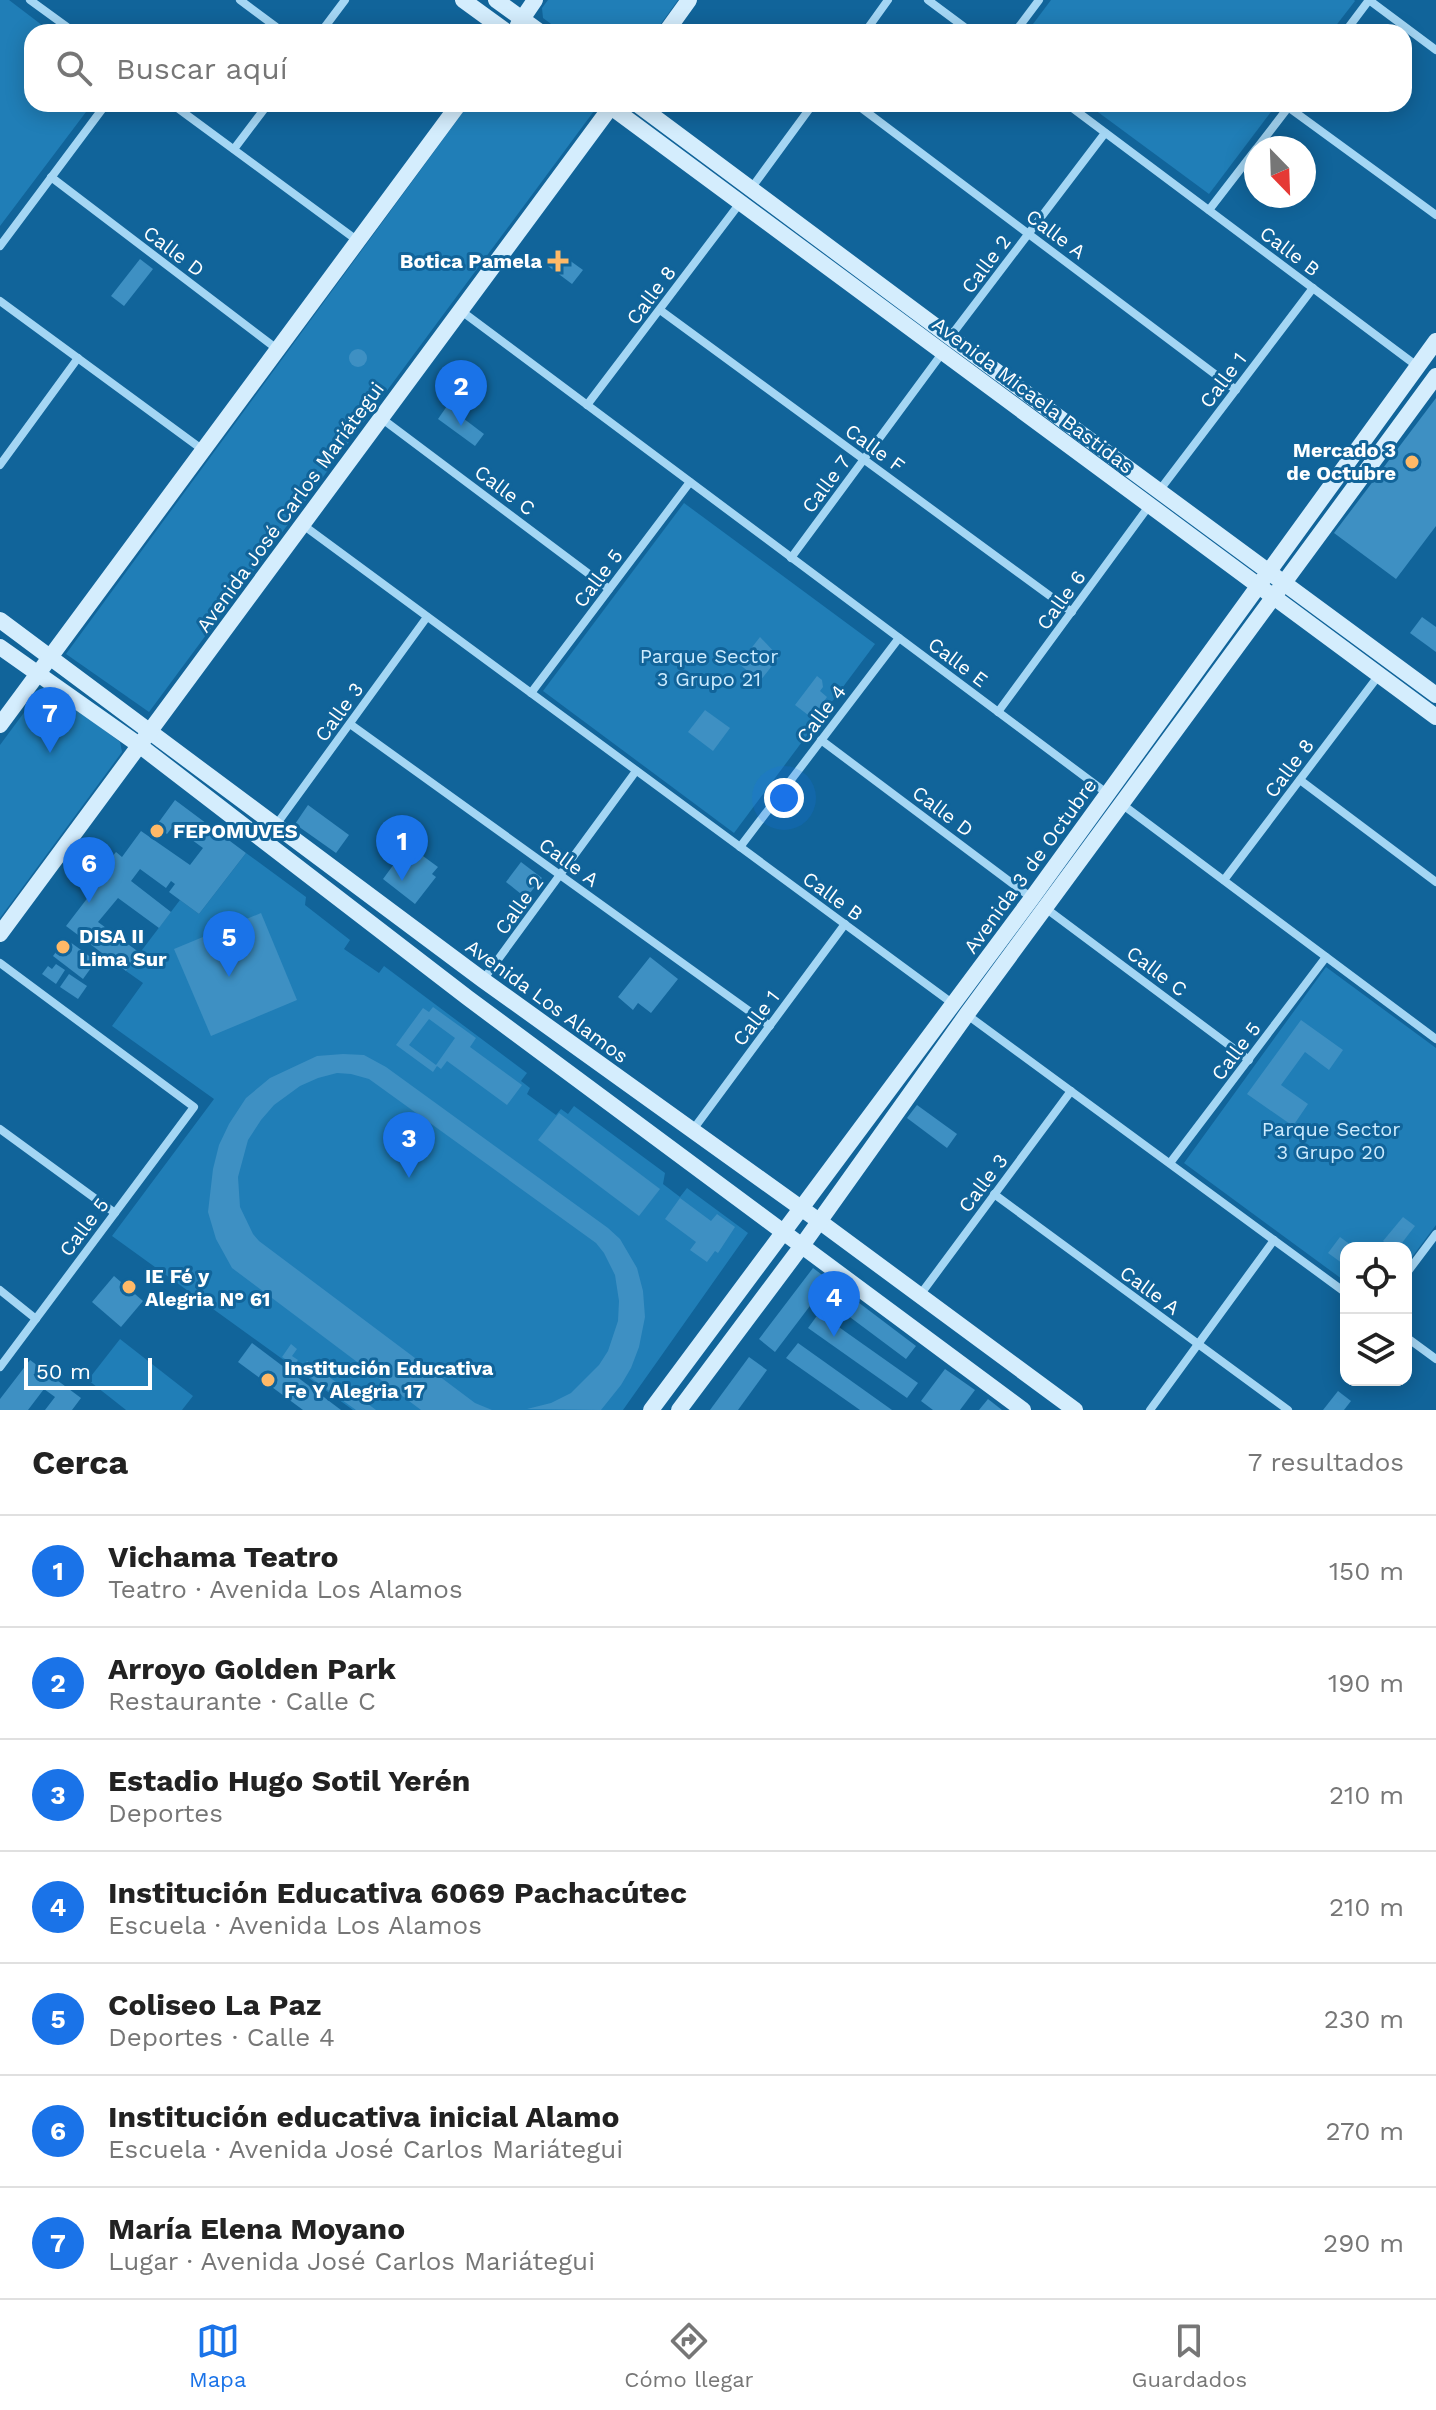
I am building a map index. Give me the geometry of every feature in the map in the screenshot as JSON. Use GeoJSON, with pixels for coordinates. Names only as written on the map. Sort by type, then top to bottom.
{"type":"FeatureCollection","features":[{"type":"Feature","properties":{"kind":"street"},"geometry":{"type":"LineString","coordinates":[[30,0],[63,24]]}},
{"type":"Feature","properties":{"kind":"street"},"geometry":{"type":"LineString","coordinates":[[240,0],[272,24]]}},
{"type":"Feature","properties":{"kind":"street"},"geometry":{"type":"LineString","coordinates":[[327,24],[345,0]]}},
{"type":"Feature","properties":{"kind":"street"},"geometry":{"type":"LineString","coordinates":[[463,0],[507,24]]}},
{"type":"Feature","properties":{"kind":"street"},"geometry":{"type":"LineString","coordinates":[[496,0],[511,24]]}},
{"type":"Feature","properties":{"kind":"street"},"geometry":{"type":"LineString","coordinates":[[517,24],[535,0]]}},
{"type":"Feature","properties":{"kind":"street"},"geometry":{"type":"LineString","coordinates":[[672,24],[689,0]]}},
{"type":"Feature","properties":{"kind":"street"},"geometry":{"type":"LineString","coordinates":[[871,24],[888,0]]}},
{"type":"Feature","properties":{"kind":"street"},"geometry":{"type":"LineString","coordinates":[[928,0],[960,24]]}},
{"type":"Feature","properties":{"kind":"street"},"geometry":{"type":"LineString","coordinates":[[1021,24],[1039,0]]}},
{"type":"Feature","properties":{"kind":"street"},"geometry":{"type":"LineString","coordinates":[[1351,24],[1369,0],[1401,24]]}},
{"type":"Feature","properties":{"kind":"street"},"geometry":{"type":"LineString","coordinates":[[1412,32],[1436,50]]}},
{"type":"Feature","properties":{"kind":"street"},"geometry":{"type":"LineString","coordinates":[[0,246],[100,112]]}},
{"type":"Feature","properties":{"kind":"street"},"geometry":{"type":"LineString","coordinates":[[183,112],[358,241]]}},
{"type":"Feature","properties":{"kind":"street"},"geometry":{"type":"LineString","coordinates":[[234,149],[262,112]]}},
{"type":"Feature","properties":{"kind":"street"},"geometry":{"type":"LineString","coordinates":[[0,725],[453,112]]}},
{"type":"Feature","properties":{"kind":"street","name":"Avenida José Carlos Mariátegui"},"geometry":{"type":"LineString","coordinates":[[0,934],[605,112]]}},
{"type":"Feature","properties":{"kind":"street","name":"Avenida Micaela Bastidas"},"geometry":{"type":"LineString","coordinates":[[620,112],[745,197],[1271,585],[1436,695]]}},
{"type":"Feature","properties":{"kind":"street","name":"Avenida Micaela Bastidas"},"geometry":{"type":"LineString","coordinates":[[646,112],[745,197]]}},
{"type":"Feature","properties":{"kind":"street"},"geometry":{"type":"LineString","coordinates":[[745,197],[807,112]]}},
{"type":"Feature","properties":{"kind":"street","name":"Calle A"},"geometry":{"type":"LineString","coordinates":[[867,112],[1236,390]]}},
{"type":"Feature","properties":{"kind":"street","name":"Calle B"},"geometry":{"type":"LineString","coordinates":[[1077,112],[1417,366]]}},
{"type":"Feature","properties":{"kind":"street"},"geometry":{"type":"LineString","coordinates":[[1266,136],[1284,112]]}},
{"type":"Feature","properties":{"kind":"street"},"geometry":{"type":"LineString","coordinates":[[1298,112],[1436,215]]}},
{"type":"Feature","properties":{"kind":"street","name":"Calle 2"},"geometry":{"type":"LineString","coordinates":[[946,345],[1105,133]]}},
{"type":"Feature","properties":{"kind":"street"},"geometry":{"type":"LineString","coordinates":[[1209,210],[1244,165]]}},
{"type":"Feature","properties":{"kind":"street","name":"Calle D"},"geometry":{"type":"LineString","coordinates":[[51,177],[277,349]]}},
{"type":"Feature","properties":{"kind":"street","name":"Calle 8"},"geometry":{"type":"LineString","coordinates":[[587,405],[745,197]]}},
{"type":"Feature","properties":{"kind":"street","name":"Calle 1"},"geometry":{"type":"LineString","coordinates":[[1154,499],[1313,288]]}},
{"type":"Feature","properties":{"kind":"street"},"geometry":{"type":"LineString","coordinates":[[0,301],[203,450]]}},
{"type":"Feature","properties":{"kind":"street","name":"Calle E"},"geometry":{"type":"LineString","coordinates":[[460,310],[1326,957],[1434,1033]]}},
{"type":"Feature","properties":{"kind":"street","name":"Calle F"},"geometry":{"type":"LineString","coordinates":[[660,310],[1072,612]]}},
{"type":"Feature","properties":{"kind":"street","name":"Avenida 3 de Octubre"},"geometry":{"type":"LineString","coordinates":[[1271,585],[1436,341]]}},
{"type":"Feature","properties":{"kind":"street","name":"Calle 7"},"geometry":{"type":"LineString","coordinates":[[791,558],[946,345]]}},
{"type":"Feature","properties":{"kind":"street"},"geometry":{"type":"LineString","coordinates":[[0,464],[78,358]]}},
{"type":"Feature","properties":{"kind":"street","name":"Avenida 3 de Octubre"},"geometry":{"type":"LineString","coordinates":[[651,1410],[801,1210],[960,1009],[1271,585],[1436,376]]}},
{"type":"Feature","properties":{"kind":"street","name":"Calle C"},"geometry":{"type":"LineString","coordinates":[[381,418],[609,589]]}},
{"type":"Feature","properties":{"kind":"street","name":"Calle 5"},"geometry":{"type":"LineString","coordinates":[[531,693],[690,482]]}},
{"type":"Feature","properties":{"kind":"street","name":"Calle 6"},"geometry":{"type":"LineString","coordinates":[[998,712],[1154,499]]}},
{"type":"Feature","properties":{"kind":"street","name":"Calle B"},"geometry":{"type":"LineString","coordinates":[[302,525],[1340,1289]]}},
{"type":"Feature","properties":{"kind":"street","name":"Avenida Micaela Bastidas"},"geometry":{"type":"LineString","coordinates":[[1271,585],[1379,675],[1436,717]]}},
{"type":"Feature","properties":{"kind":"street","name":"Calle 3"},"geometry":{"type":"LineString","coordinates":[[276,825],[427,617]]}},
{"type":"Feature","properties":{"kind":"street","name":"Avenida Los Alamos"},"geometry":{"type":"LineString","coordinates":[[0,620],[51,657],[280,854],[783,1234],[1023,1410]]}},
{"type":"Feature","properties":{"kind":"street","name":"Calle 4"},"geometry":{"type":"LineString","coordinates":[[740,847],[899,638]]}},
{"type":"Feature","properties":{"kind":"street","name":"Avenida Los Alamos"},"geometry":{"type":"LineString","coordinates":[[0,647],[276,825],[483,980],[819,1221],[1075,1410]]}},
{"type":"Feature","properties":{"kind":"street","name":"Calle 8"},"geometry":{"type":"LineString","coordinates":[[1224,880],[1379,675]]}},
{"type":"Feature","properties":{"kind":"street","name":"Calle A"},"geometry":{"type":"LineString","coordinates":[[350,724],[770,1026]]}},
{"type":"Feature","properties":{"kind":"street","name":"Calle D"},"geometry":{"type":"LineString","coordinates":[[821,740],[1039,903]]}},
{"type":"Feature","properties":{"kind":"street","name":"Calle 2"},"geometry":{"type":"LineString","coordinates":[[483,980],[636,771]]}},
{"type":"Feature","properties":{"kind":"street"},"geometry":{"type":"LineString","coordinates":[[1300,780],[1436,882]]}},
{"type":"Feature","properties":{"kind":"street"},"geometry":{"type":"LineString","coordinates":[[280,854],[293,838]]}},
{"type":"Feature","properties":{"kind":"street","name":"Calle C"},"geometry":{"type":"LineString","coordinates":[[1039,903],[1249,1060]]}},
{"type":"Feature","properties":{"kind":"street","name":"Calle 1"},"geometry":{"type":"LineString","coordinates":[[692,1131],[845,924]]}},
{"type":"Feature","properties":{"kind":"street","name":"Calle 5"},"geometry":{"type":"LineString","coordinates":[[1170,1163],[1326,957]]}},
{"type":"Feature","properties":{"kind":"street","name":"Calle 5"},"geometry":{"type":"LineString","coordinates":[[0,963],[194,1107],[0,1367]]}},
{"type":"Feature","properties":{"kind":"street","name":"Avenida 3 de Octubre"},"geometry":{"type":"LineString","coordinates":[[679,1410],[801,1247],[960,1009]]}},
{"type":"Feature","properties":{"kind":"street","name":"Calle 3"},"geometry":{"type":"LineString","coordinates":[[920,1295],[1071,1091]]}},
{"type":"Feature","properties":{"kind":"street"},"geometry":{"type":"LineString","coordinates":[[0,1129],[115,1213]]}},
{"type":"Feature","properties":{"kind":"street","name":"Calle A"},"geometry":{"type":"LineString","coordinates":[[994,1194],[1288,1410]]}},
{"type":"Feature","properties":{"kind":"street"},"geometry":{"type":"LineString","coordinates":[[1412,1266],[1436,1234]]}},
{"type":"Feature","properties":{"kind":"street"},"geometry":{"type":"LineString","coordinates":[[1150,1410],[1274,1240]]}},
{"type":"Feature","properties":{"kind":"street"},"geometry":{"type":"LineString","coordinates":[[0,1290],[36,1319]]}},
{"type":"Feature","properties":{"kind":"street"},"geometry":{"type":"LineString","coordinates":[[1412,1341],[1436,1359]]}},
{"type":"Feature","properties":{"kind":"green space"},"geometry":{"type":"Polygon","coordinates":[[[0,0],[9,0],[40,24],[24,24],[24,112],[86,112],[0,226],[0,0]]]}},
{"type":"Feature","properties":{"kind":"green space"},"geometry":{"type":"Polygon","coordinates":[[[548,0],[678,0],[661,24],[551,24],[543,18],[542,8],[548,0]]]}},
{"type":"Feature","properties":{"kind":"green space"},"geometry":{"type":"Polygon","coordinates":[[[1051,0],[1355,1],[1337,24],[1033,24],[1051,0]]]}},
{"type":"Feature","properties":{"kind":"green space"},"geometry":{"type":"Polygon","coordinates":[[[463,112],[593,112],[149,712],[66,654],[463,112]]]}},
{"type":"Feature","properties":{"kind":"green space"},"geometry":{"type":"Polygon","coordinates":[[[1098,112],[1271,112],[1253,136],[1244,136],[1244,148],[1209,194],[1098,112]]]}},
{"type":"Feature","properties":{"kind":"green space","name":"Parque Sector 3 Grupo 21"},"geometry":{"type":"Polygon","coordinates":[[[684,503],[875,644],[734,833],[543,691],[684,503]]]}},
{"type":"Feature","properties":{"kind":"green space"},"geometry":{"type":"Polygon","coordinates":[[[49,688],[120,742],[122,752],[0,918],[0,745],[40,691],[49,688]]]}},
{"type":"Feature","properties":{"kind":"green space"},"geometry":{"type":"Polygon","coordinates":[[[246,853],[306,897],[305,905],[350,940],[344,949],[379,973],[384,966],[527,1073],[521,1081],[530,1088],[527,1094],[556,1115],[561,1109],[568,1114],[574,1106],[665,1173],[663,1184],[680,1197],[687,1188],[748,1233],[623,1410],[353,1410],[112,1236],[214,1099],[112,1026],[143,983],[126,971],[180,900],[199,914],[246,853]]]}},
{"type":"Feature","properties":{"kind":"green space","name":"Parque Sector 3 Grupo 20"},"geometry":{"type":"Polygon","coordinates":[[[1326,967],[1436,1048],[1436,1225],[1412,1257],[1412,1242],[1340,1242],[1340,1278],[1184,1163],[1326,967]]]}},
{"type":"Feature","properties":{"kind":"green space"},"geometry":{"type":"Polygon","coordinates":[[[120,1339],[193,1396],[182,1410],[126,1410],[88,1380],[120,1339]]]}},
{"type":"Feature","properties":{"kind":"building"},"geometry":{"type":"Polygon","coordinates":[[[558,252],[583,270],[572,284],[548,266],[558,252]]]}},
{"type":"Feature","properties":{"kind":"building"},"geometry":{"type":"Polygon","coordinates":[[[140,259],[153,269],[124,306],[111,296],[140,259]]]}},
{"type":"Feature","properties":{"kind":"building"},"geometry":{"type":"Polygon","coordinates":[[[358,349],[367,358],[358,367],[349,358],[358,349]]]}},
{"type":"Feature","properties":{"kind":"building","name":"Mercado 3 de Octubre"},"geometry":{"type":"Polygon","coordinates":[[[1436,398],[1436,526],[1396,579],[1334,533],[1436,398]]]}},
{"type":"Feature","properties":{"kind":"building"},"geometry":{"type":"Polygon","coordinates":[[[447,406],[484,434],[475,446],[438,419],[447,406]]]}},
{"type":"Feature","properties":{"kind":"building"},"geometry":{"type":"Polygon","coordinates":[[[1422,617],[1436,627],[1436,652],[1410,633],[1422,617]]]}},
{"type":"Feature","properties":{"kind":"building"},"geometry":{"type":"Polygon","coordinates":[[[760,637],[779,657],[760,681],[739,664],[760,637]]]}},
{"type":"Feature","properties":{"kind":"building"},"geometry":{"type":"Polygon","coordinates":[[[817,676],[822,680],[820,691],[827,697],[812,718],[795,705],[817,676]]]}},
{"type":"Feature","properties":{"kind":"building"},"geometry":{"type":"Polygon","coordinates":[[[705,710],[730,728],[713,751],[688,732],[705,710]]]}},
{"type":"Feature","properties":{"kind":"building"},"geometry":{"type":"Polygon","coordinates":[[[175,800],[246,853],[199,914],[169,892],[175,884],[171,881],[166,888],[140,869],[131,881],[171,912],[159,928],[118,898],[98,922],[140,953],[126,971],[66,926],[112,866],[107,863],[116,852],[122,857],[141,831],[190,865],[203,848],[173,826],[167,834],[156,826],[175,800]]]}},
{"type":"Feature","properties":{"kind":"building"},"geometry":{"type":"Polygon","coordinates":[[[308,805],[349,835],[336,853],[295,824],[308,805]]]}},
{"type":"Feature","properties":{"kind":"building"},"geometry":{"type":"Polygon","coordinates":[[[408,845],[438,867],[432,874],[436,877],[415,904],[383,879],[408,845]]]}},
{"type":"Feature","properties":{"kind":"building"},"geometry":{"type":"Polygon","coordinates":[[[521,862],[542,878],[526,898],[506,882],[521,862]]]}},
{"type":"Feature","properties":{"kind":"building"},"geometry":{"type":"Polygon","coordinates":[[[261,913],[297,1000],[211,1036],[174,949],[261,913]]]}},
{"type":"Feature","properties":{"kind":"building"},"geometry":{"type":"Polygon","coordinates":[[[66,939],[96,961],[83,979],[53,956],[66,939]]]}},
{"type":"Feature","properties":{"kind":"building"},"geometry":{"type":"Polygon","coordinates":[[[650,957],[678,979],[651,1013],[638,1003],[633,1010],[618,997],[650,957]]]}},
{"type":"Feature","properties":{"kind":"building"},"geometry":{"type":"Polygon","coordinates":[[[56,964],[65,970],[56,984],[42,974],[48,966],[52,969],[56,964]]]}},
{"type":"Feature","properties":{"kind":"building"},"geometry":{"type":"Polygon","coordinates":[[[69,974],[87,986],[78,999],[60,987],[69,974]]]}},
{"type":"Feature","properties":{"kind":"building"},"geometry":{"type":"Polygon","coordinates":[[[433,1007],[476,1038],[470,1047],[522,1085],[507,1105],[447,1061],[441,1069],[437,1066],[433,1072],[396,1045],[423,1008],[429,1012],[433,1007]],[[429,1019],[409,1045],[436,1065],[455,1038],[429,1019]]]}},
{"type":"Feature","properties":{"kind":"building"},"geometry":{"type":"Polygon","coordinates":[[[1301,1020],[1343,1050],[1329,1070],[1305,1052],[1281,1085],[1308,1104],[1293,1126],[1247,1094],[1301,1020]]]}},
{"type":"Feature","properties":{"kind":"building"},"geometry":{"type":"Polygon","coordinates":[[[364,1055],[386,1067],[620,1239],[637,1268],[645,1317],[631,1368],[601,1410],[527,1409],[551,1403],[571,1393],[599,1365],[608,1351],[618,1321],[619,1301],[615,1275],[604,1253],[596,1243],[369,1079],[337,1073],[318,1078],[300,1086],[274,1105],[248,1140],[238,1177],[240,1207],[259,1241],[475,1403],[492,1410],[421,1410],[232,1268],[216,1239],[208,1212],[213,1169],[229,1124],[246,1098],[270,1078],[317,1056],[364,1055]]]}},
{"type":"Feature","properties":{"kind":"building"},"geometry":{"type":"Polygon","coordinates":[[[917,1105],[957,1134],[947,1148],[907,1118],[917,1105]]]}},
{"type":"Feature","properties":{"kind":"building"},"geometry":{"type":"Polygon","coordinates":[[[559,1113],[660,1189],[639,1216],[538,1140],[559,1113]]]}},
{"type":"Feature","properties":{"kind":"building"},"geometry":{"type":"Polygon","coordinates":[[[680,1198],[711,1221],[717,1214],[735,1227],[718,1253],[715,1251],[707,1262],[690,1250],[696,1242],[665,1219],[680,1198]]]}},
{"type":"Feature","properties":{"kind":"building"},"geometry":{"type":"Polygon","coordinates":[[[1403,1217],[1415,1226],[1403,1242],[1383,1241],[1403,1217]]]}},
{"type":"Feature","properties":{"kind":"building"},"geometry":{"type":"Polygon","coordinates":[[[1340,1237],[1347,1242],[1340,1242],[1340,1262],[1328,1253],[1340,1237]]]}},
{"type":"Feature","properties":{"kind":"building"},"geometry":{"type":"Polygon","coordinates":[[[813,1268],[916,1346],[906,1359],[819,1294],[775,1352],[759,1339],[813,1268]]]}},
{"type":"Feature","properties":{"kind":"building"},"geometry":{"type":"Polygon","coordinates":[[[114,1276],[143,1301],[121,1327],[92,1302],[114,1276]]]}},
{"type":"Feature","properties":{"kind":"building"},"geometry":{"type":"Polygon","coordinates":[[[819,1313],[918,1383],[907,1398],[808,1328],[819,1313]]]}},
{"type":"Feature","properties":{"kind":"building"},"geometry":{"type":"Polygon","coordinates":[[[252,1343],[341,1410],[303,1410],[238,1362],[252,1343]]]}},
{"type":"Feature","properties":{"kind":"building"},"geometry":{"type":"Polygon","coordinates":[[[798,1343],[892,1410],[860,1410],[786,1358],[798,1343]]]}},
{"type":"Feature","properties":{"kind":"building"},"geometry":{"type":"Polygon","coordinates":[[[291,1344],[297,1349],[292,1356],[298,1360],[294,1365],[282,1357],[291,1344]]]}},
{"type":"Feature","properties":{"kind":"building"},"geometry":{"type":"Polygon","coordinates":[[[749,1357],[767,1370],[738,1410],[710,1410],[749,1357]]]}},
{"type":"Feature","properties":{"kind":"building"},"geometry":{"type":"Polygon","coordinates":[[[30,1360],[81,1398],[72,1410],[45,1410],[55,1397],[44,1389],[28,1410],[0,1410],[0,1399],[30,1360]]]}},
{"type":"Feature","properties":{"kind":"building"},"geometry":{"type":"Polygon","coordinates":[[[307,1361],[347,1390],[351,1386],[359,1392],[356,1395],[376,1410],[356,1410],[300,1370],[307,1361]]]}},
{"type":"Feature","properties":{"kind":"building"},"geometry":{"type":"Polygon","coordinates":[[[945,1369],[975,1390],[960,1410],[933,1410],[921,1401],[945,1369]]]}},
{"type":"Feature","properties":{"kind":"building"},"geometry":{"type":"Polygon","coordinates":[[[1338,1391],[1351,1401],[1344,1410],[1323,1410],[1338,1391]]]}},
{"type":"Feature","properties":{"kind":"building"},"geometry":{"type":"Polygon","coordinates":[[[988,1399],[1002,1410],[979,1410],[988,1399]]]}},
{"type":"Feature","properties":{"kind":"place","name":"Botica Pamela"},"geometry":{"type":"Point","coordinates":[558,261]}},
{"type":"Feature","properties":{"kind":"place","name":"Arroyo Golden Park"},"geometry":{"type":"Point","coordinates":[461,426]}},
{"type":"Feature","properties":{"kind":"place","name":"Mercado 3 de Octubre"},"geometry":{"type":"Point","coordinates":[1412,462]}},
{"type":"Feature","properties":{"kind":"place","name":"María Elena Moyano"},"geometry":{"type":"Point","coordinates":[50,753]}},
{"type":"Feature","properties":{"kind":"place","name":"FEPOMUVES"},"geometry":{"type":"Point","coordinates":[157,831]}},
{"type":"Feature","properties":{"kind":"place","name":"Vichama Teatro"},"geometry":{"type":"Point","coordinates":[402,881]}},
{"type":"Feature","properties":{"kind":"place","name":"Institución educativa inicial Alamo"},"geometry":{"type":"Point","coordinates":[89,903]}},
{"type":"Feature","properties":{"kind":"place","name":"DISA II Lima Sur"},"geometry":{"type":"Point","coordinates":[63,947]}},
{"type":"Feature","properties":{"kind":"place","name":"Coliseo La Paz"},"geometry":{"type":"Point","coordinates":[229,977]}},
{"type":"Feature","properties":{"kind":"place","name":"Estadio Hugo Sotil Yerén"},"geometry":{"type":"Point","coordinates":[409,1178]}},
{"type":"Feature","properties":{"kind":"place","name":"IE Fé y Alegria N° 61"},"geometry":{"type":"Point","coordinates":[129,1287]}},
{"type":"Feature","properties":{"kind":"place","name":"Institución Educativa 6069 Pachacútec"},"geometry":{"type":"Point","coordinates":[834,1337]}},
{"type":"Feature","properties":{"kind":"place","name":"Institución Educativa Fe Y Alegria 17"},"geometry":{"type":"Point","coordinates":[268,1380]}}]}
